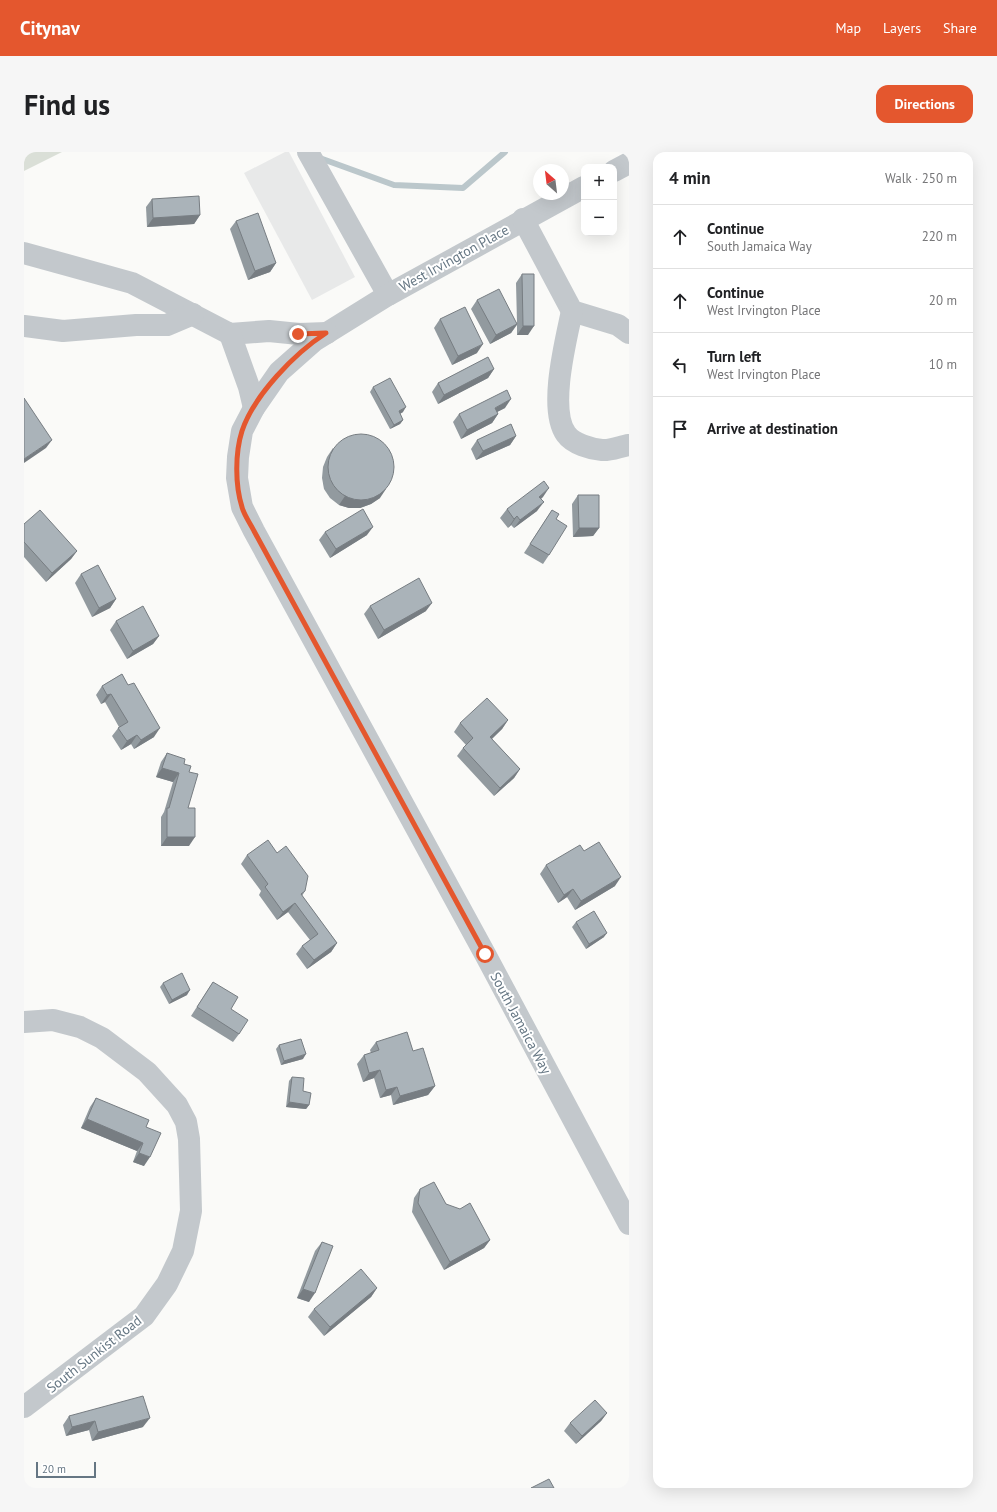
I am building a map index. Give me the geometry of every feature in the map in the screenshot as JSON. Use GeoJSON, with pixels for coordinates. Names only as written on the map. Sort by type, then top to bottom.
{"type":"FeatureCollection","features":[{"type":"Feature","properties":{"kind":"street"},"geometry":{"type":"LineString","coordinates":[[308,152],[388,294]]}},
{"type":"Feature","properties":{"kind":"street"},"geometry":{"type":"LineString","coordinates":[[617,169],[629,163]]}},
{"type":"Feature","properties":{"kind":"street","name":"West Irvington Place"},"geometry":{"type":"LineString","coordinates":[[279,372],[314,341],[388,294],[581,189]]}},
{"type":"Feature","properties":{"kind":"street"},"geometry":{"type":"LineString","coordinates":[[523,219],[572,311],[557,395],[562,424],[566,434],[573,440],[585,446],[603,450],[629,445]]}},
{"type":"Feature","properties":{"kind":"street"},"geometry":{"type":"LineString","coordinates":[[24,252],[132,283],[230,334],[269,331],[298,334],[326,333]]}},
{"type":"Feature","properties":{"kind":"street"},"geometry":{"type":"LineString","coordinates":[[572,311],[618,325],[629,333]]}},
{"type":"Feature","properties":{"kind":"street"},"geometry":{"type":"LineString","coordinates":[[24,326],[63,331],[136,325],[167,325],[193,314]]}},
{"type":"Feature","properties":{"kind":"street"},"geometry":{"type":"LineString","coordinates":[[230,334],[249,387],[254,408]]}},
{"type":"Feature","properties":{"kind":"street","name":"South Jamaica Way"},"geometry":{"type":"LineString","coordinates":[[279,372],[254,408],[242,431],[238,457],[237,478],[242,507],[485,954],[629,1224]]}},
{"type":"Feature","properties":{"kind":"street","name":"South Sunkist Road"},"geometry":{"type":"LineString","coordinates":[[24,1022],[53,1020],[80,1026],[102,1038],[147,1072],[178,1105],[186,1122],[189,1139],[191,1211],[184,1251],[167,1284],[144,1316],[24,1407]]}},
{"type":"Feature","properties":{"kind":"shaded area"},"geometry":{"type":"Polygon","coordinates":[[[24,152],[62,152],[24,171],[24,152]]]}},
{"type":"Feature","properties":{"kind":"shaded area"},"geometry":{"type":"Polygon","coordinates":[[[285,152],[289,152],[355,277],[312,300],[244,173],[285,152]]]}},
{"type":"Feature","properties":{"kind":"building"},"geometry":{"type":"Polygon","coordinates":[[[199,196],[200,215],[153,218],[152,199],[199,196]]]}},
{"type":"Feature","properties":{"kind":"building"},"geometry":{"type":"Polygon","coordinates":[[[258,213],[276,263],[255,271],[236,221],[258,213]]]}},
{"type":"Feature","properties":{"kind":"building"},"geometry":{"type":"Polygon","coordinates":[[[522,274],[534,274],[534,326],[523,326],[522,274]]]}},
{"type":"Feature","properties":{"kind":"building"},"geometry":{"type":"Polygon","coordinates":[[[499,289],[517,324],[496,335],[477,300],[499,289]]]}},
{"type":"Feature","properties":{"kind":"building"},"geometry":{"type":"Polygon","coordinates":[[[465,307],[483,344],[458,356],[440,319],[465,307]]]}},
{"type":"Feature","properties":{"kind":"building"},"geometry":{"type":"Polygon","coordinates":[[[488,357],[494,369],[444,395],[438,383],[488,357]]]}},
{"type":"Feature","properties":{"kind":"building"},"geometry":{"type":"Polygon","coordinates":[[[390,378],[406,407],[399,411],[403,420],[394,425],[373,387],[390,378]]]}},
{"type":"Feature","properties":{"kind":"building"},"geometry":{"type":"Polygon","coordinates":[[[507,390],[511,399],[495,408],[498,414],[467,430],[459,414],[507,390]]]}},
{"type":"Feature","properties":{"kind":"building"},"geometry":{"type":"Polygon","coordinates":[[[24,398],[52,440],[24,459],[24,398]]]}},
{"type":"Feature","properties":{"kind":"building"},"geometry":{"type":"Polygon","coordinates":[[[511,424],[516,436],[483,451],[477,440],[511,424]]]}},
{"type":"Feature","properties":{"kind":"building"},"geometry":{"type":"Polygon","coordinates":[[[361,434],[374,436],[389,449],[392,454],[394,467],[392,480],[379,495],[374,498],[361,500],[348,498],[333,485],[330,480],[328,467],[330,454],[343,439],[348,436],[361,434]]]}},
{"type":"Feature","properties":{"kind":"building"},"geometry":{"type":"Polygon","coordinates":[[[544,481],[549,488],[539,497],[544,502],[520,520],[517,516],[514,519],[507,509],[544,481]]]}},
{"type":"Feature","properties":{"kind":"building"},"geometry":{"type":"Polygon","coordinates":[[[578,495],[599,495],[599,528],[579,528],[578,495]]]}},
{"type":"Feature","properties":{"kind":"building"},"geometry":{"type":"Polygon","coordinates":[[[363,509],[373,527],[336,549],[325,532],[363,509]]]}},
{"type":"Feature","properties":{"kind":"building"},"geometry":{"type":"Polygon","coordinates":[[[40,510],[77,551],[52,573],[24,542],[24,524],[40,510]]]}},
{"type":"Feature","properties":{"kind":"building"},"geometry":{"type":"Polygon","coordinates":[[[552,510],[559,514],[556,519],[567,526],[549,555],[530,544],[552,510]]]}},
{"type":"Feature","properties":{"kind":"building"},"geometry":{"type":"Polygon","coordinates":[[[98,565],[116,599],[99,608],[81,574],[98,565]]]}},
{"type":"Feature","properties":{"kind":"building"},"geometry":{"type":"Polygon","coordinates":[[[419,578],[432,603],[384,630],[370,606],[419,578]]]}},
{"type":"Feature","properties":{"kind":"building"},"geometry":{"type":"Polygon","coordinates":[[[143,606],[159,636],[133,651],[116,621],[143,606]]]}},
{"type":"Feature","properties":{"kind":"building"},"geometry":{"type":"Polygon","coordinates":[[[122,674],[128,685],[134,683],[160,728],[141,740],[137,735],[127,741],[118,728],[128,722],[111,694],[107,695],[102,686],[122,674]]]}},
{"type":"Feature","properties":{"kind":"building"},"geometry":{"type":"Polygon","coordinates":[[[487,698],[508,720],[490,737],[520,769],[500,788],[463,748],[473,738],[460,723],[487,698]]]}},
{"type":"Feature","properties":{"kind":"building"},"geometry":{"type":"Polygon","coordinates":[[[167,753],[185,759],[184,764],[191,766],[189,772],[198,774],[188,808],[195,808],[195,837],[167,837],[167,808],[169,808],[179,773],[162,768],[167,753]]]}},
{"type":"Feature","properties":{"kind":"building"},"geometry":{"type":"Polygon","coordinates":[[[268,840],[277,853],[286,846],[308,876],[305,891],[301,894],[337,943],[314,960],[302,946],[318,934],[295,903],[283,912],[265,887],[268,884],[247,855],[268,840]]]}},
{"type":"Feature","properties":{"kind":"building"},"geometry":{"type":"Polygon","coordinates":[[[599,842],[621,877],[581,901],[573,889],[564,895],[546,865],[580,845],[584,851],[599,842]]]}},
{"type":"Feature","properties":{"kind":"building"},"geometry":{"type":"Polygon","coordinates":[[[594,911],[607,933],[589,944],[576,922],[594,911]]]}},
{"type":"Feature","properties":{"kind":"building"},"geometry":{"type":"Polygon","coordinates":[[[182,973],[190,990],[172,1000],[163,983],[182,973]]]}},
{"type":"Feature","properties":{"kind":"building"},"geometry":{"type":"Polygon","coordinates":[[[213,982],[238,997],[231,1009],[248,1020],[239,1034],[197,1007],[213,982]]]}},
{"type":"Feature","properties":{"kind":"building"},"geometry":{"type":"Polygon","coordinates":[[[407,1032],[413,1051],[423,1048],[435,1086],[400,1096],[397,1087],[386,1090],[380,1070],[369,1073],[364,1055],[379,1050],[376,1042],[407,1032]]]}},
{"type":"Feature","properties":{"kind":"building"},"geometry":{"type":"Polygon","coordinates":[[[301,1039],[306,1054],[284,1061],[279,1045],[301,1039]]]}},
{"type":"Feature","properties":{"kind":"building"},"geometry":{"type":"Polygon","coordinates":[[[292,1077],[304,1078],[303,1091],[311,1093],[309,1105],[289,1102],[292,1077]]]}},
{"type":"Feature","properties":{"kind":"building"},"geometry":{"type":"Polygon","coordinates":[[[96,1098],[149,1120],[146,1127],[161,1133],[150,1157],[139,1153],[143,1143],[87,1119],[96,1098]]]}},
{"type":"Feature","properties":{"kind":"building"},"geometry":{"type":"Polygon","coordinates":[[[434,1182],[446,1204],[460,1209],[470,1203],[490,1240],[450,1262],[418,1203],[420,1189],[434,1182]]]}},
{"type":"Feature","properties":{"kind":"building"},"geometry":{"type":"Polygon","coordinates":[[[322,1242],[333,1246],[315,1293],[303,1289],[322,1242]]]}},
{"type":"Feature","properties":{"kind":"building"},"geometry":{"type":"Polygon","coordinates":[[[361,1269],[377,1288],[330,1327],[314,1309],[361,1269]]]}},
{"type":"Feature","properties":{"kind":"building"},"geometry":{"type":"Polygon","coordinates":[[[143,1396],[150,1418],[98,1432],[95,1421],[72,1427],[69,1416],[143,1396]]]}},
{"type":"Feature","properties":{"kind":"building"},"geometry":{"type":"Polygon","coordinates":[[[595,1400],[607,1413],[582,1436],[570,1423],[595,1400]]]}},
{"type":"Feature","properties":{"kind":"building"},"geometry":{"type":"Polygon","coordinates":[[[549,1479],[554,1488],[531,1488],[549,1479]]]}},
{"type":"Feature","properties":{"kind":"waterway"},"geometry":{"type":"LineString","coordinates":[[317,157],[394,185],[463,188],[505,152]]}},
{"type":"Feature","properties":{"kind":"route"},"geometry":{"type":"LineString","coordinates":[[298,334],[326,333],[314,341],[279,372],[254,408],[242,431],[238,457],[237,478],[242,507],[485,954]]}}]}
